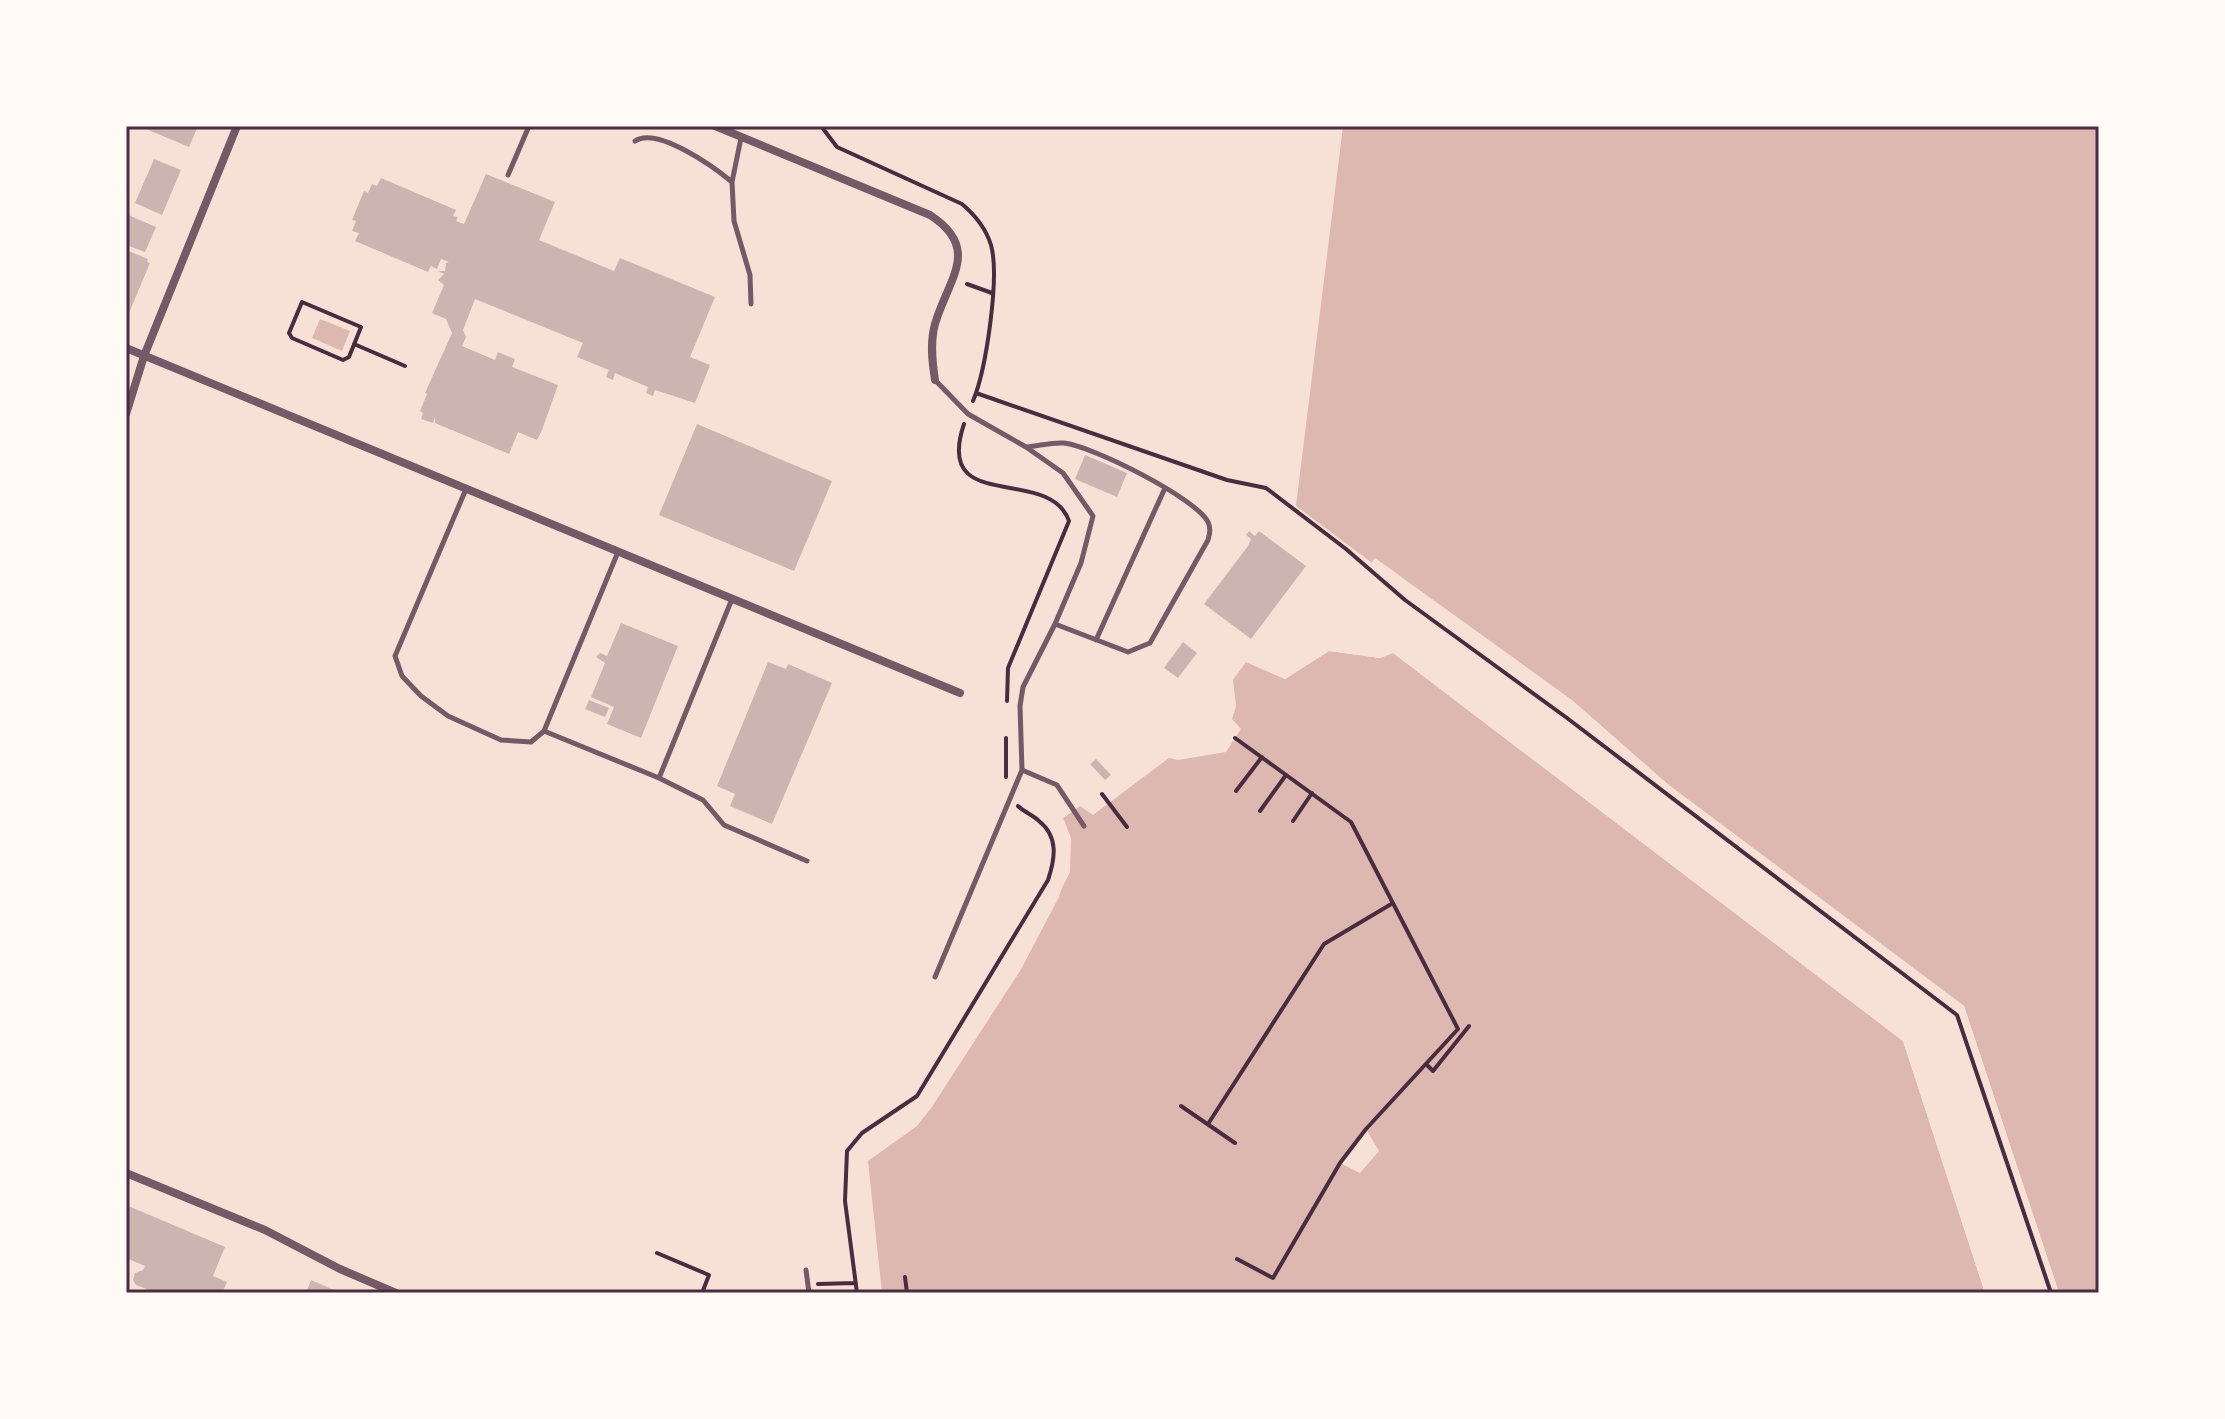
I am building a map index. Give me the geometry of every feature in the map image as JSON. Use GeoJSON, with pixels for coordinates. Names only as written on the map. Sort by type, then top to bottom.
{"type":"FeatureCollection","features":[{"type":"Feature","properties":{"kind":"street"},"geometry":{"type":"LineString","coordinates":[[126,414],[144,356],[237,126]]}},
{"type":"Feature","properties":{"kind":"street"},"geometry":{"type":"LineString","coordinates":[[715,126],[930,215],[947,226],[955,238],[959,257],[935,325],[931,357],[935,380]]}},
{"type":"Feature","properties":{"kind":"street"},"geometry":{"type":"LineString","coordinates":[[126,348],[960,693]]}},
{"type":"Feature","properties":{"kind":"street"},"geometry":{"type":"LineString","coordinates":[[126,1173],[265,1230],[340,1269],[396,1293]]}},
{"type":"Feature","properties":{"kind":"lane"},"geometry":{"type":"LineString","coordinates":[[508,175],[529,126]]}},
{"type":"Feature","properties":{"kind":"lane"},"geometry":{"type":"LineString","coordinates":[[635,141],[641,137],[651,137],[684,150],[707,161],[732,182]]}},
{"type":"Feature","properties":{"kind":"lane"},"geometry":{"type":"LineString","coordinates":[[742,137],[732,182],[734,221],[750,275],[751,304]]}},
{"type":"Feature","properties":{"kind":"lane"},"geometry":{"type":"LineString","coordinates":[[935,380],[968,414],[1026,447],[1063,473],[1093,516],[1081,563],[1023,687],[1020,706],[1022,770],[935,977]]}},
{"type":"Feature","properties":{"kind":"lane"},"geometry":{"type":"LineString","coordinates":[[1026,447],[1065,443],[1141,474],[1199,510],[1209,524],[1208,540],[1150,643],[1128,652],[1055,624]]}},
{"type":"Feature","properties":{"kind":"lane"},"geometry":{"type":"LineString","coordinates":[[1096,640],[1165,488]]}},
{"type":"Feature","properties":{"kind":"lane"},"geometry":{"type":"LineString","coordinates":[[466,489],[395,656],[402,676],[421,696],[448,716],[501,740],[531,742],[544,731],[618,552]]}},
{"type":"Feature","properties":{"kind":"lane"},"geometry":{"type":"LineString","coordinates":[[659,778],[732,599]]}},
{"type":"Feature","properties":{"kind":"lane"},"geometry":{"type":"LineString","coordinates":[[544,731],[659,778],[703,800],[724,825],[807,861]]}},
{"type":"Feature","properties":{"kind":"lane"},"geometry":{"type":"LineString","coordinates":[[1022,770],[1057,785],[1084,826]]}},
{"type":"Feature","properties":{"kind":"lane"},"geometry":{"type":"LineString","coordinates":[[806,1270],[809,1293]]}},
{"type":"Feature","properties":{"kind":"path"},"geometry":{"type":"LineString","coordinates":[[953,278],[993,293]]}},
{"type":"Feature","properties":{"kind":"path"},"geometry":{"type":"LineString","coordinates":[[302,302],[361,327],[354,344],[349,357],[343,360],[292,338],[289,333],[302,302]]}},
{"type":"Feature","properties":{"kind":"path"},"geometry":{"type":"LineString","coordinates":[[354,344],[405,366]]}},
{"type":"Feature","properties":{"kind":"path"},"geometry":{"type":"LineString","coordinates":[[976,393],[1227,480],[1266,488],[1346,549],[1405,600],[1580,727],[1957,1015],[2051,1293]]}},
{"type":"Feature","properties":{"kind":"path"},"geometry":{"type":"LineString","coordinates":[[1235,738],[1351,822],[1458,1029],[1366,1129],[1340,1163],[1273,1278],[1237,1259]]}},
{"type":"Feature","properties":{"kind":"path"},"geometry":{"type":"LineString","coordinates":[[1236,791],[1262,757]]}},
{"type":"Feature","properties":{"kind":"path"},"geometry":{"type":"LineString","coordinates":[[1260,811],[1286,775]]}},
{"type":"Feature","properties":{"kind":"path"},"geometry":{"type":"LineString","coordinates":[[1293,821],[1312,793]]}},
{"type":"Feature","properties":{"kind":"path"},"geometry":{"type":"LineString","coordinates":[[1102,794],[1127,827]]}},
{"type":"Feature","properties":{"kind":"path"},"geometry":{"type":"LineString","coordinates":[[1208,1124],[1324,944],[1393,903]]}},
{"type":"Feature","properties":{"kind":"path"},"geometry":{"type":"LineString","coordinates":[[1426,1064],[1433,1071],[1469,1026]]}},
{"type":"Feature","properties":{"kind":"path"},"geometry":{"type":"LineString","coordinates":[[1181,1106],[1235,1143]]}},
{"type":"Feature","properties":{"kind":"path"},"geometry":{"type":"LineString","coordinates":[[657,1253],[709,1275],[702,1293]]}},
{"type":"Feature","properties":{"kind":"path"},"geometry":{"type":"LineString","coordinates":[[905,1277],[907,1293]]}},
{"type":"Feature","properties":{"kind":"path"},"geometry":{"type":"LineString","coordinates":[[808,1285],[855,1283]]}},
{"type":"Feature","properties":{"kind":"shaded area"},"geometry":{"type":"Polygon","coordinates":[[[1343,126],[2099,126],[2099,1293],[2059,1293],[1964,1006],[1296,506],[1343,126]]]}},
{"type":"Feature","properties":{"kind":"shaded area"},"geometry":{"type":"Polygon","coordinates":[[[320,319],[350,331],[342,351],[312,338],[320,319]]]}},
{"type":"Feature","properties":{"kind":"shaded area"},"geometry":{"type":"Polygon","coordinates":[[[1329,651],[1380,658],[1393,653],[1903,1041],[1985,1293],[876,1293],[863,1161],[931,1108],[1021,969],[1059,897],[1067,869],[1061,820],[1080,806],[1093,815],[1169,758],[1178,760],[1226,752],[1241,729],[1232,719],[1236,706],[1233,680],[1246,662],[1285,679],[1329,651]]]}},
{"type":"Feature","properties":{"kind":"pier"},"geometry":{"type":"Polygon","coordinates":[[[1296,506],[1371,563],[1375,558],[1572,700],[1670,786],[1964,1006],[2059,1293],[2055,1293],[1961,1008],[1294,509],[1296,506]]]}},
{"type":"Feature","properties":{"kind":"pier"},"geometry":{"type":"Polygon","coordinates":[[[1329,647],[1379,655],[1395,649],[1906,1038],[1989,1293],[1985,1293],[1903,1041],[1393,653],[1380,658],[1329,651],[1285,679],[1246,662],[1246,658],[1285,675],[1329,647]]]}},
{"type":"Feature","properties":{"kind":"pier"},"geometry":{"type":"Polygon","coordinates":[[[1062,815],[1071,838],[1070,872],[1021,969],[917,1126],[868,1161],[882,1293],[872,1293],[859,1159],[928,1106],[1017,967],[1055,895],[1063,868],[1057,820],[1062,815]]]}},
{"type":"Feature","properties":{"kind":"pier"},"geometry":{"type":"Polygon","coordinates":[[[1366,1129],[1379,1151],[1360,1173],[1340,1163],[1366,1129]]]}},
{"type":"Feature","properties":{"kind":"building"},"geometry":{"type":"Polygon","coordinates":[[[139,126],[198,126],[189,147],[139,126]]]}},
{"type":"Feature","properties":{"kind":"building"},"geometry":{"type":"Polygon","coordinates":[[[154,159],[181,170],[162,215],[135,203],[154,159]]]}},
{"type":"Feature","properties":{"kind":"building"},"geometry":{"type":"Polygon","coordinates":[[[486,174],[555,202],[539,240],[614,271],[620,258],[715,297],[690,357],[710,365],[695,403],[655,390],[653,396],[646,393],[648,387],[615,373],[613,380],[606,377],[609,370],[577,357],[583,343],[475,299],[463,330],[466,337],[462,346],[495,360],[498,352],[515,359],[512,367],[558,385],[542,430],[537,440],[518,432],[509,454],[435,423],[435,417],[433,423],[421,419],[425,393],[452,333],[446,319],[432,313],[444,285],[438,280],[444,274],[438,271],[445,271],[449,262],[441,259],[437,269],[431,266],[428,272],[355,241],[359,233],[352,231],[356,221],[352,220],[364,191],[368,193],[372,184],[377,186],[381,178],[456,210],[453,216],[464,224],[486,174]]]}},
{"type":"Feature","properties":{"kind":"building"},"geometry":{"type":"Polygon","coordinates":[[[126,214],[156,227],[145,252],[129,246],[126,214]]]}},
{"type":"Feature","properties":{"kind":"building"},"geometry":{"type":"Polygon","coordinates":[[[126,250],[148,259],[150,263],[126,315],[126,250]]]}},
{"type":"Feature","properties":{"kind":"building"},"geometry":{"type":"Polygon","coordinates":[[[697,424],[832,481],[794,571],[659,515],[697,424]]]}},
{"type":"Feature","properties":{"kind":"building"},"geometry":{"type":"Polygon","coordinates":[[[1085,455],[1127,473],[1117,497],[1075,479],[1085,455]]]}},
{"type":"Feature","properties":{"kind":"building"},"geometry":{"type":"Polygon","coordinates":[[[1249,531],[1255,536],[1259,531],[1306,566],[1251,639],[1204,604],[1248,546],[1251,539],[1246,535],[1249,531]]]}},
{"type":"Feature","properties":{"kind":"building"},"geometry":{"type":"Polygon","coordinates":[[[621,623],[678,646],[641,738],[607,724],[614,707],[591,697],[605,663],[596,657],[600,653],[607,656],[621,623]]]}},
{"type":"Feature","properties":{"kind":"building"},"geometry":{"type":"Polygon","coordinates":[[[1183,642],[1197,653],[1178,678],[1164,668],[1183,642]]]}},
{"type":"Feature","properties":{"kind":"building"},"geometry":{"type":"Polygon","coordinates":[[[768,662],[786,669],[788,664],[832,683],[772,824],[730,806],[735,794],[717,786],[768,662]]]}},
{"type":"Feature","properties":{"kind":"building"},"geometry":{"type":"Polygon","coordinates":[[[589,700],[609,708],[605,717],[585,709],[589,700]]]}},
{"type":"Feature","properties":{"kind":"building"},"geometry":{"type":"Polygon","coordinates":[[[1096,759],[1111,775],[1105,780],[1090,764],[1096,759]]]}},
{"type":"Feature","properties":{"kind":"building"},"geometry":{"type":"Polygon","coordinates":[[[126,1205],[225,1247],[213,1276],[227,1282],[222,1293],[148,1293],[149,1290],[136,1285],[133,1280],[135,1273],[145,1266],[126,1258],[126,1205]]]}},
{"type":"Feature","properties":{"kind":"building"},"geometry":{"type":"Polygon","coordinates":[[[311,1280],[341,1293],[306,1293],[311,1280]]]}}]}
